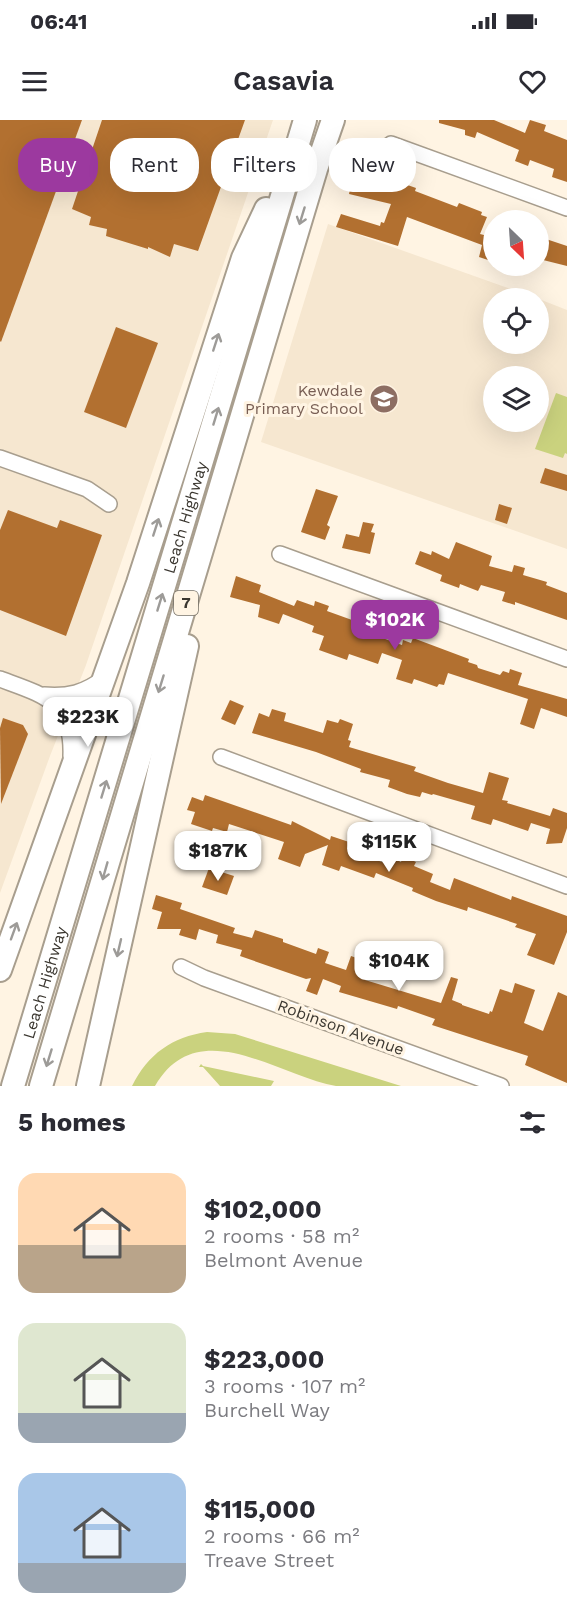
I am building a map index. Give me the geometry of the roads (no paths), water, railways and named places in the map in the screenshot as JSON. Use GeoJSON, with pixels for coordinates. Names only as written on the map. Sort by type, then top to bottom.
{"type":"FeatureCollection","features":[{"type":"Feature","properties":{"kind":"highway","name":"Leach Highway"},"geometry":{"type":"LineString","coordinates":[[41,1086],[316,169],[333,120]]}},
{"type":"Feature","properties":{"kind":"highway","name":"Leach Highway"},"geometry":{"type":"LineString","coordinates":[[13,1086],[303,127]]}},
{"type":"Feature","properties":{"kind":"highway","name":"7"},"geometry":{"type":"LineString","coordinates":[[0,970],[138,583],[243,258],[303,127]]}},
{"type":"Feature","properties":{"kind":"highway"},"geometry":{"type":"LineString","coordinates":[[88,1086],[227,466]]}},
{"type":"Feature","properties":{"kind":"street"},"geometry":{"type":"LineString","coordinates":[[416,153],[567,208]]}},
{"type":"Feature","properties":{"kind":"street"},"geometry":{"type":"LineString","coordinates":[[0,458],[87,489],[109,504]]}},
{"type":"Feature","properties":{"kind":"street"},"geometry":{"type":"LineString","coordinates":[[280,554],[567,659]]}},
{"type":"Feature","properties":{"kind":"street"},"geometry":{"type":"LineString","coordinates":[[0,679],[44,695],[69,696],[94,686],[104,678]]}},
{"type":"Feature","properties":{"kind":"street"},"geometry":{"type":"LineString","coordinates":[[44,695],[58,706],[67,720],[71,739],[70,772]]}},
{"type":"Feature","properties":{"kind":"street"},"geometry":{"type":"LineString","coordinates":[[221,757],[567,886]]}},
{"type":"Feature","properties":{"kind":"street","name":"Robinson Avenue"},"geometry":{"type":"LineString","coordinates":[[181,967],[204,978],[501,1086]]}},
{"type":"Feature","properties":{"kind":"place","name":"Kewdale Primary School"},"geometry":{"type":"Point","coordinates":[384,399]}}]}
